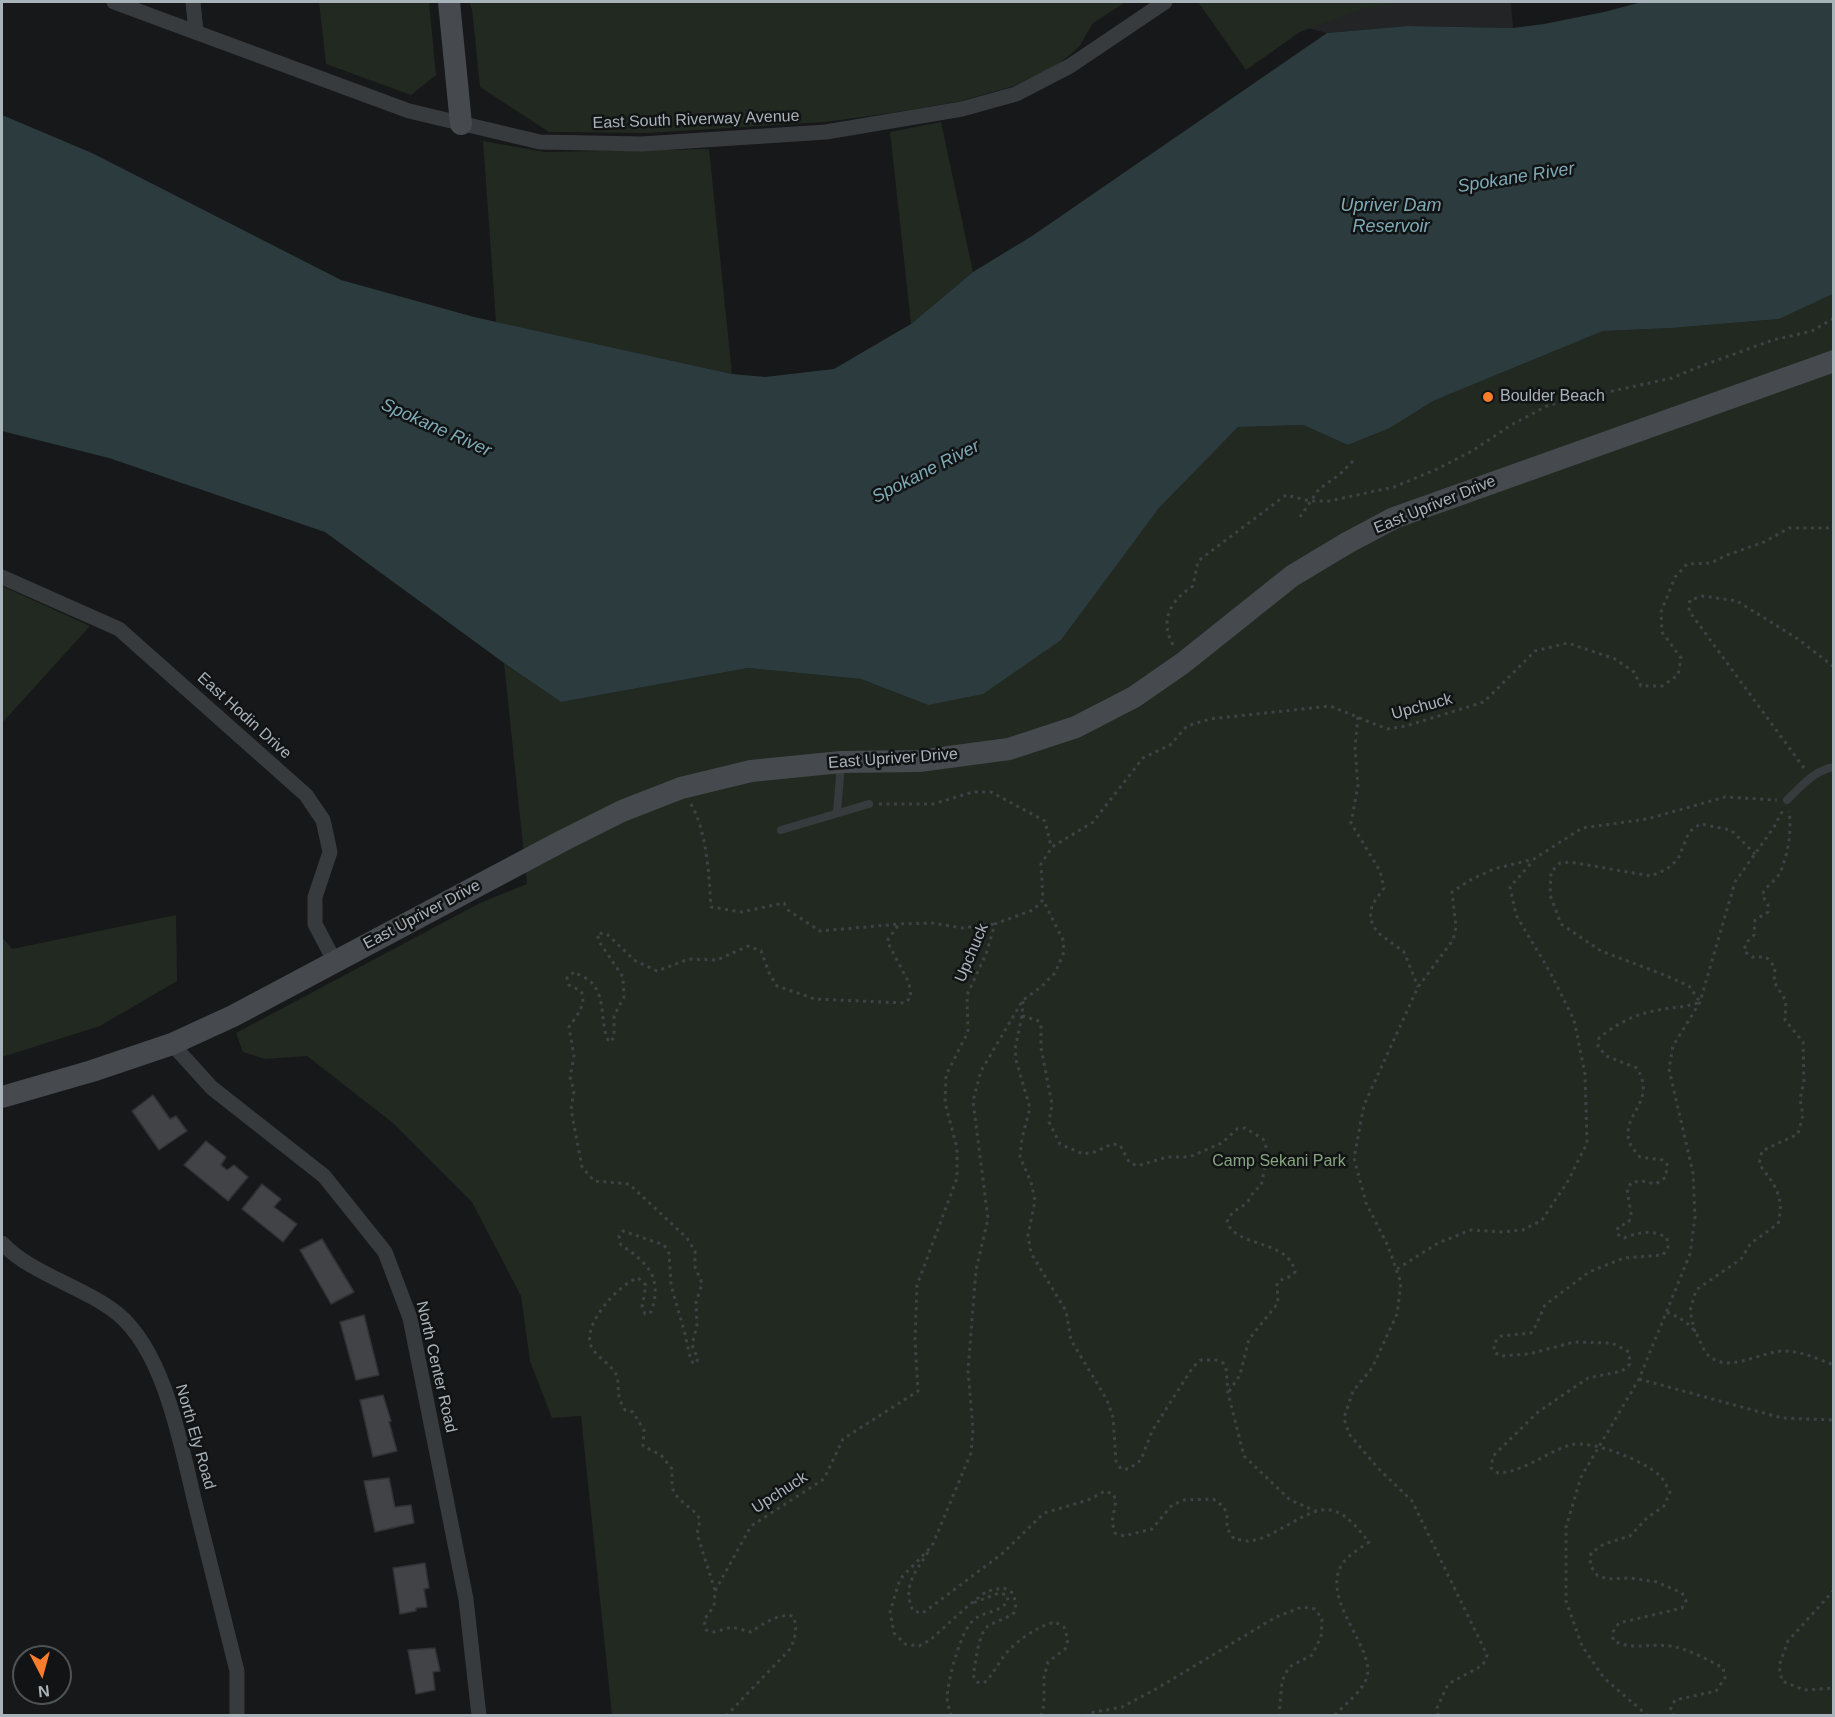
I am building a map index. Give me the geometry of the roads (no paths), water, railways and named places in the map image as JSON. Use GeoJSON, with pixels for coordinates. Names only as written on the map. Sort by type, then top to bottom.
{"type":"FeatureCollection","features":[{"type":"Feature","properties":{"kind":"main road"},"geometry":{"type":"LineString","coordinates":[[448,2],[461,124]]}},
{"type":"Feature","properties":{"kind":"main road","name":"East Upriver Drive"},"geometry":{"type":"LineString","coordinates":[[2,1097],[92,1071],[172,1044],[233,1017],[562,841],[622,811],[681,788],[751,771],[841,762],[919,761],[1009,749],[1076,727],[1134,697],[1183,663],[1292,576],[1394,518],[1833,361]]}},
{"type":"Feature","properties":{"kind":"street","name":"East South Riverway Avenue"},"geometry":{"type":"LineString","coordinates":[[114,2],[409,111],[540,142],[642,144],[826,132],[962,109],[1016,94],[1070,66],[1165,2]]}},
{"type":"Feature","properties":{"kind":"street"},"geometry":{"type":"LineString","coordinates":[[193,2],[196,32]]}},
{"type":"Feature","properties":{"kind":"street","name":"East Hodin Drive"},"geometry":{"type":"LineString","coordinates":[[2,577],[119,629],[306,795],[323,820],[330,852],[315,897],[315,924],[335,962]]}},
{"type":"Feature","properties":{"kind":"street","name":"North Center Road"},"geometry":{"type":"LineString","coordinates":[[172,1044],[212,1088],[324,1176],[385,1252],[410,1318],[466,1599],[479,1716]]}},
{"type":"Feature","properties":{"kind":"street","name":"North Ely Road"},"geometry":{"type":"LineString","coordinates":[[2,1243],[41,1271],[118,1314],[147,1347],[170,1404],[237,1671],[237,1716]]}},
{"type":"Feature","properties":{"kind":"lane"},"geometry":{"type":"LineString","coordinates":[[837,813],[841,762]]}},
{"type":"Feature","properties":{"kind":"lane"},"geometry":{"type":"LineString","coordinates":[[1787,800],[1810,777],[1833,767]]}},
{"type":"Feature","properties":{"kind":"lane"},"geometry":{"type":"LineString","coordinates":[[781,830],[869,804]]}},
{"type":"Feature","properties":{"kind":"water","name":"Upriver Dam Reservoir"},"geometry":{"type":"Polygon","coordinates":[[[1642,2],[1833,2],[1833,294],[1779,319],[1603,331],[1433,401],[1390,428],[1348,445],[1303,425],[1238,427],[1158,509],[1061,640],[983,694],[928,705],[861,679],[748,668],[561,702],[325,532],[109,458],[2,431],[2,115],[92,153],[341,280],[474,317],[732,374],[765,377],[834,369],[911,324],[973,272],[1032,236],[1327,33],[1408,26],[1513,28],[1604,12],[1642,2]]]}},
{"type":"Feature","properties":{"kind":"place","name":"Boulder Beach"},"geometry":{"type":"Point","coordinates":[1488,397]}},
{"type":"Feature","properties":{"kind":"water label","name":"Spokane River"},"geometry":{"type":"Point","coordinates":[1516,178]}},
{"type":"Feature","properties":{"kind":"water label","name":"Spokane River"},"geometry":{"type":"Point","coordinates":[436,428]}},
{"type":"Feature","properties":{"kind":"water label","name":"Spokane River"},"geometry":{"type":"Point","coordinates":[926,472]}},
{"type":"Feature","properties":{"kind":"park label","name":"Camp Sekani Park"},"geometry":{"type":"Point","coordinates":[1279,1162]}}]}
